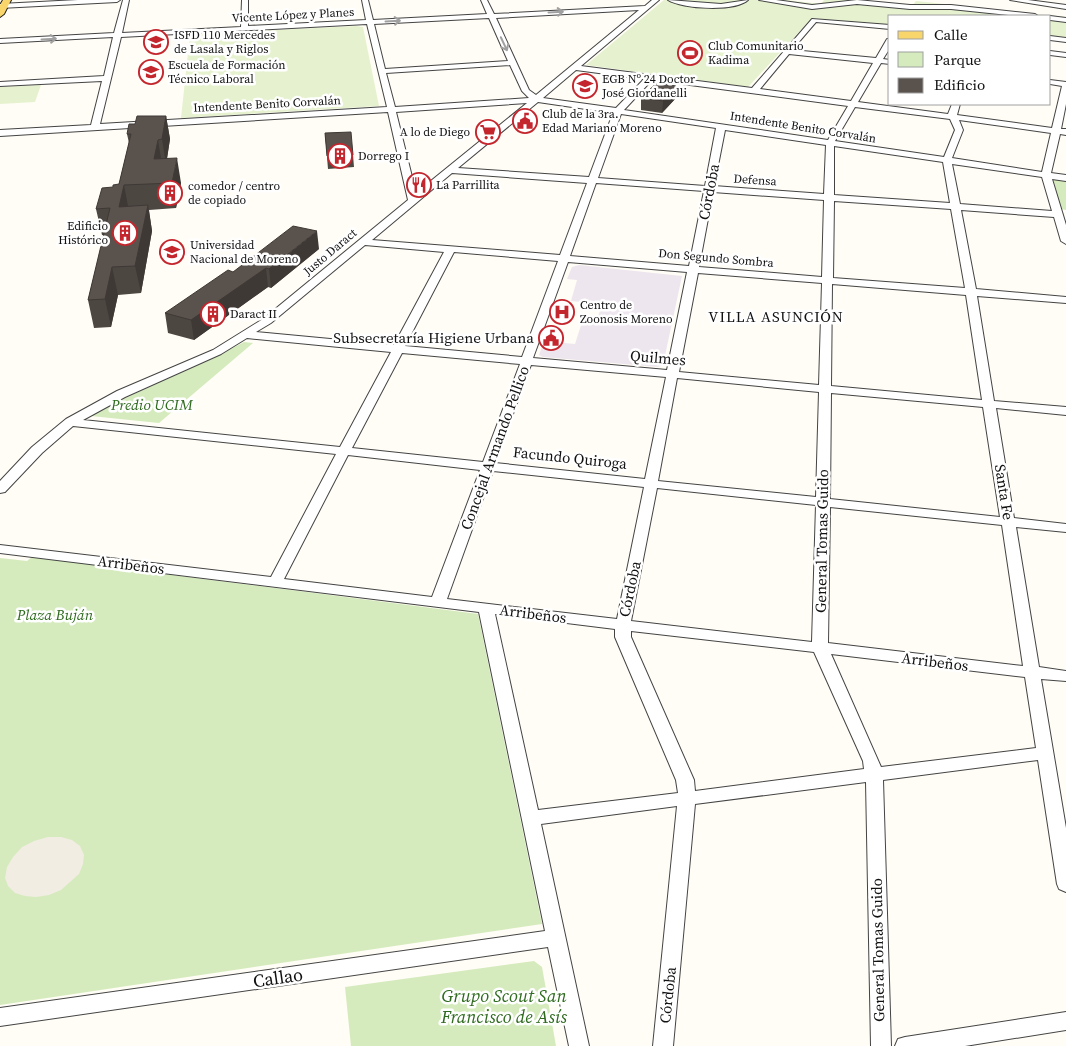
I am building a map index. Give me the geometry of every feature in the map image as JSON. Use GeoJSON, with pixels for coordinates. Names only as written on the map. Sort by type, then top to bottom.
{"type":"FeatureCollection","features":[{"type":"Feature","properties":{"kind":"street"},"geometry":{"type":"LineString","coordinates":[[3,6],[117,0]]}},
{"type":"Feature","properties":{"kind":"street"},"geometry":{"type":"LineString","coordinates":[[95,127],[126,0]]}},
{"type":"Feature","properties":{"kind":"street"},"geometry":{"type":"LineString","coordinates":[[244,28],[245,0]]}},
{"type":"Feature","properties":{"kind":"street"},"geometry":{"type":"LineString","coordinates":[[365,0],[413,201]]}},
{"type":"Feature","properties":{"kind":"street"},"geometry":{"type":"LineString","coordinates":[[484,0],[514,64],[533,97]]}},
{"type":"Feature","properties":{"kind":"street"},"geometry":{"type":"LineString","coordinates":[[620,0],[634,18]]}},
{"type":"Feature","properties":{"kind":"street"},"geometry":{"type":"LineString","coordinates":[[669,3],[675,0],[733,7],[738,6],[745,0]]}},
{"type":"Feature","properties":{"kind":"street"},"geometry":{"type":"LineString","coordinates":[[762,0],[801,6],[865,2],[910,7],[951,7],[1026,15]]}},
{"type":"Feature","properties":{"kind":"street"},"geometry":{"type":"LineString","coordinates":[[1013,0],[1066,7]]}},
{"type":"Feature","properties":{"kind":"street","name":"Vicente López y Planes"},"geometry":{"type":"LineString","coordinates":[[0,42],[626,9],[652,5]]}},
{"type":"Feature","properties":{"kind":"street","name":"Justo Daract"},"geometry":{"type":"LineString","coordinates":[[0,489],[37,450],[70,422],[121,394],[217,352],[247,335],[283,309],[450,170],[533,97],[652,5]]}},
{"type":"Feature","properties":{"kind":"street"},"geometry":{"type":"LineString","coordinates":[[801,6],[795,12],[888,26]]}},
{"type":"Feature","properties":{"kind":"street"},"geometry":{"type":"LineString","coordinates":[[1051,18],[1066,20]]}},
{"type":"Feature","properties":{"kind":"street"},"geometry":{"type":"LineString","coordinates":[[754,91],[814,20],[888,26]]}},
{"type":"Feature","properties":{"kind":"street"},"geometry":{"type":"LineString","coordinates":[[1051,38],[1066,40]]}},
{"type":"Feature","properties":{"kind":"street","name":"General Tomas Guido"},"geometry":{"type":"LineString","coordinates":[[881,1046],[874,774],[871,761],[820,648],[830,143],[888,44]]}},
{"type":"Feature","properties":{"kind":"street"},"geometry":{"type":"LineString","coordinates":[[788,52],[888,62]]}},
{"type":"Feature","properties":{"kind":"street"},"geometry":{"type":"LineString","coordinates":[[1051,53],[1066,55]]}},
{"type":"Feature","properties":{"kind":"street"},"geometry":{"type":"LineString","coordinates":[[382,71],[514,64]]}},
{"type":"Feature","properties":{"kind":"street"},"geometry":{"type":"LineString","coordinates":[[574,67],[1066,132]]}},
{"type":"Feature","properties":{"kind":"street","name":"Concejal Armando Pellico"},"geometry":{"type":"LineString","coordinates":[[438,602],[618,111],[650,77]]}},
{"type":"Feature","properties":{"kind":"street"},"geometry":{"type":"LineString","coordinates":[[0,84],[107,78]]}},
{"type":"Feature","properties":{"kind":"street"},"geometry":{"type":"LineString","coordinates":[[1051,82],[1066,85],[1046,175],[1066,241]]}},
{"type":"Feature","properties":{"kind":"street","name":"Intendente Benito Corvalán"},"geometry":{"type":"LineString","coordinates":[[0,133],[514,102],[533,97],[1066,178]]}},
{"type":"Feature","properties":{"kind":"street"},"geometry":{"type":"LineString","coordinates":[[947,161],[959,130],[952,113],[956,105]]}},
{"type":"Feature","properties":{"kind":"street","name":"Córdoba"},"geometry":{"type":"LineString","coordinates":[[663,1046],[687,797],[685,780],[623,637],[623,625],[722,127]]}},
{"type":"Feature","properties":{"kind":"street","name":"Santa Fe"},"geometry":{"type":"LineString","coordinates":[[947,161],[990,404],[1066,884]]}},
{"type":"Feature","properties":{"kind":"street","name":"Defensa"},"geometry":{"type":"LineString","coordinates":[[450,170],[1058,214]]}},
{"type":"Feature","properties":{"kind":"street","name":"Don Segundo Sombra"},"geometry":{"type":"LineString","coordinates":[[364,242],[1066,300]]}},
{"type":"Feature","properties":{"kind":"street"},"geometry":{"type":"LineString","coordinates":[[275,583],[450,250]]}},
{"type":"Feature","properties":{"kind":"street","name":"Quilmes"},"geometry":{"type":"LineString","coordinates":[[247,335],[1066,411]]}},
{"type":"Feature","properties":{"kind":"street","name":"Facundo Quiroga"},"geometry":{"type":"LineString","coordinates":[[70,422],[1066,528]]}},
{"type":"Feature","properties":{"kind":"street","name":"Arribeños"},"geometry":{"type":"LineString","coordinates":[[0,549],[623,625],[1066,676]]}},
{"type":"Feature","properties":{"kind":"street"},"geometry":{"type":"LineString","coordinates":[[486,608],[579,1046]]}},
{"type":"Feature","properties":{"kind":"street"},"geometry":{"type":"LineString","coordinates":[[531,818],[1045,753]]}},
{"type":"Feature","properties":{"kind":"street","name":"Callao"},"geometry":{"type":"LineString","coordinates":[[0,1018],[556,938]]}},
{"type":"Feature","properties":{"kind":"street"},"geometry":{"type":"LineString","coordinates":[[905,1046],[1066,1021]]}},
{"type":"Feature","properties":{"kind":"shaded area"},"geometry":{"type":"Polygon","coordinates":[[[579,265],[682,276],[663,365],[658,367],[543,357],[539,355],[544,341],[575,344],[583,319],[597,320],[602,304],[571,301],[577,280],[567,279],[572,267],[579,265]]]}},
{"type":"Feature","properties":{"kind":"shaded area"},"geometry":{"type":"Polygon","coordinates":[[[48,837],[61,837],[72,840],[80,846],[84,855],[79,874],[61,890],[49,895],[36,897],[15,893],[8,886],[5,878],[7,867],[22,847],[48,837]]]}},
{"type":"Feature","properties":{"kind":"green space","name":"Club Comunitario Kadima"},"geometry":{"type":"Polygon","coordinates":[[[664,0],[786,0],[821,4],[824,0],[860,0],[912,6],[916,1],[1047,15],[888,15],[888,26],[812,18],[748,87],[586,65],[664,0]]]}},
{"type":"Feature","properties":{"kind":"green space","name":"Club Comunitario Kadima"},"geometry":{"type":"Polygon","coordinates":[[[1051,15],[1066,17],[1066,41],[1051,39],[1051,15]]]}},
{"type":"Feature","properties":{"kind":"green space"},"geometry":{"type":"Polygon","coordinates":[[[363,27],[379,106],[181,118],[190,34],[363,27]]]}},
{"type":"Feature","properties":{"kind":"green space"},"geometry":{"type":"Polygon","coordinates":[[[41,85],[35,102],[0,104],[0,87],[41,85]]]}},
{"type":"Feature","properties":{"kind":"green space"},"geometry":{"type":"Polygon","coordinates":[[[1053,179],[1066,181],[1066,210],[1061,209],[1053,179]]]}},
{"type":"Feature","properties":{"kind":"green space","name":"Predio UCIM"},"geometry":{"type":"Polygon","coordinates":[[[244,342],[253,343],[159,423],[91,416],[110,406],[244,342]]]}},
{"type":"Feature","properties":{"kind":"green space","name":"Plaza Buján"},"geometry":{"type":"Polygon","coordinates":[[[32,557],[478,614],[542,924],[0,1005],[0,558],[27,561],[32,557]]]}},
{"type":"Feature","properties":{"kind":"green space","name":"Grupo Scout San Francisco de Asís"},"geometry":{"type":"Polygon","coordinates":[[[534,961],[542,967],[556,1046],[351,1046],[345,987],[534,961]]]}},
{"type":"Feature","properties":{"kind":"building"},"geometry":{"type":"Polygon","coordinates":[[[656,83],[676,86],[663,101],[641,98],[656,83]]]}},
{"type":"Feature","properties":{"kind":"building"},"geometry":{"type":"Polygon","coordinates":[[[137,116],[166,116],[162,139],[158,140],[154,159],[177,158],[172,183],[124,185],[119,207],[148,205],[135,266],[112,267],[105,299],[88,300],[110,208],[96,209],[102,188],[113,187],[113,185],[119,184],[131,134],[127,134],[129,124],[135,124],[137,116]]]}},
{"type":"Feature","properties":{"kind":"building"},"geometry":{"type":"Polygon","coordinates":[[[351,132],[353,155],[327,156],[325,133],[351,132]]]}},
{"type":"Feature","properties":{"kind":"building"},"geometry":{"type":"Polygon","coordinates":[[[293,226],[317,231],[269,269],[266,268],[191,320],[165,313],[228,270],[233,272],[293,226]]]}},
{"type":"Feature","properties":{"kind":"place","name":"ISFD 110 Mercedes de Lasala y Riglos"},"geometry":{"type":"Point","coordinates":[156,42]}},
{"type":"Feature","properties":{"kind":"place","name":"Club Comunitario Kadima"},"geometry":{"type":"Point","coordinates":[690,53]}},
{"type":"Feature","properties":{"kind":"place","name":"Escuela de Formación Técnico Laboral"},"geometry":{"type":"Point","coordinates":[151,72]}},
{"type":"Feature","properties":{"kind":"place","name":"EGB Nº 24 Doctor José Giordanelli"},"geometry":{"type":"Point","coordinates":[585,86]}},
{"type":"Feature","properties":{"kind":"place","name":"Club de la 3ra. Edad Mariano Moreno"},"geometry":{"type":"Point","coordinates":[525,121]}},
{"type":"Feature","properties":{"kind":"place","name":"A lo de Diego"},"geometry":{"type":"Point","coordinates":[488,132]}},
{"type":"Feature","properties":{"kind":"place","name":"Dorrego I"},"geometry":{"type":"Point","coordinates":[340,156]}},
{"type":"Feature","properties":{"kind":"place","name":"La Parrillita"},"geometry":{"type":"Point","coordinates":[419,185]}},
{"type":"Feature","properties":{"kind":"place","name":"comedor / centro de copiado"},"geometry":{"type":"Point","coordinates":[170,193]}},
{"type":"Feature","properties":{"kind":"place","name":"Edificio Histórico"},"geometry":{"type":"Point","coordinates":[125,233]}},
{"type":"Feature","properties":{"kind":"place","name":"Universidad Nacional de Moreno"},"geometry":{"type":"Point","coordinates":[172,252]}},
{"type":"Feature","properties":{"kind":"place","name":"Centro de Zoonosis Moreno"},"geometry":{"type":"Point","coordinates":[562,312]}},
{"type":"Feature","properties":{"kind":"place","name":"Daract II"},"geometry":{"type":"Point","coordinates":[213,314]}},
{"type":"Feature","properties":{"kind":"place","name":"Subsecretaría Higiene Urbana"},"geometry":{"type":"Point","coordinates":[551,338]}},
{"type":"Feature","properties":{"kind":"district","name":"VILLA ASUNCIÓN"},"geometry":{"type":"Point","coordinates":[776,317]}}]}
